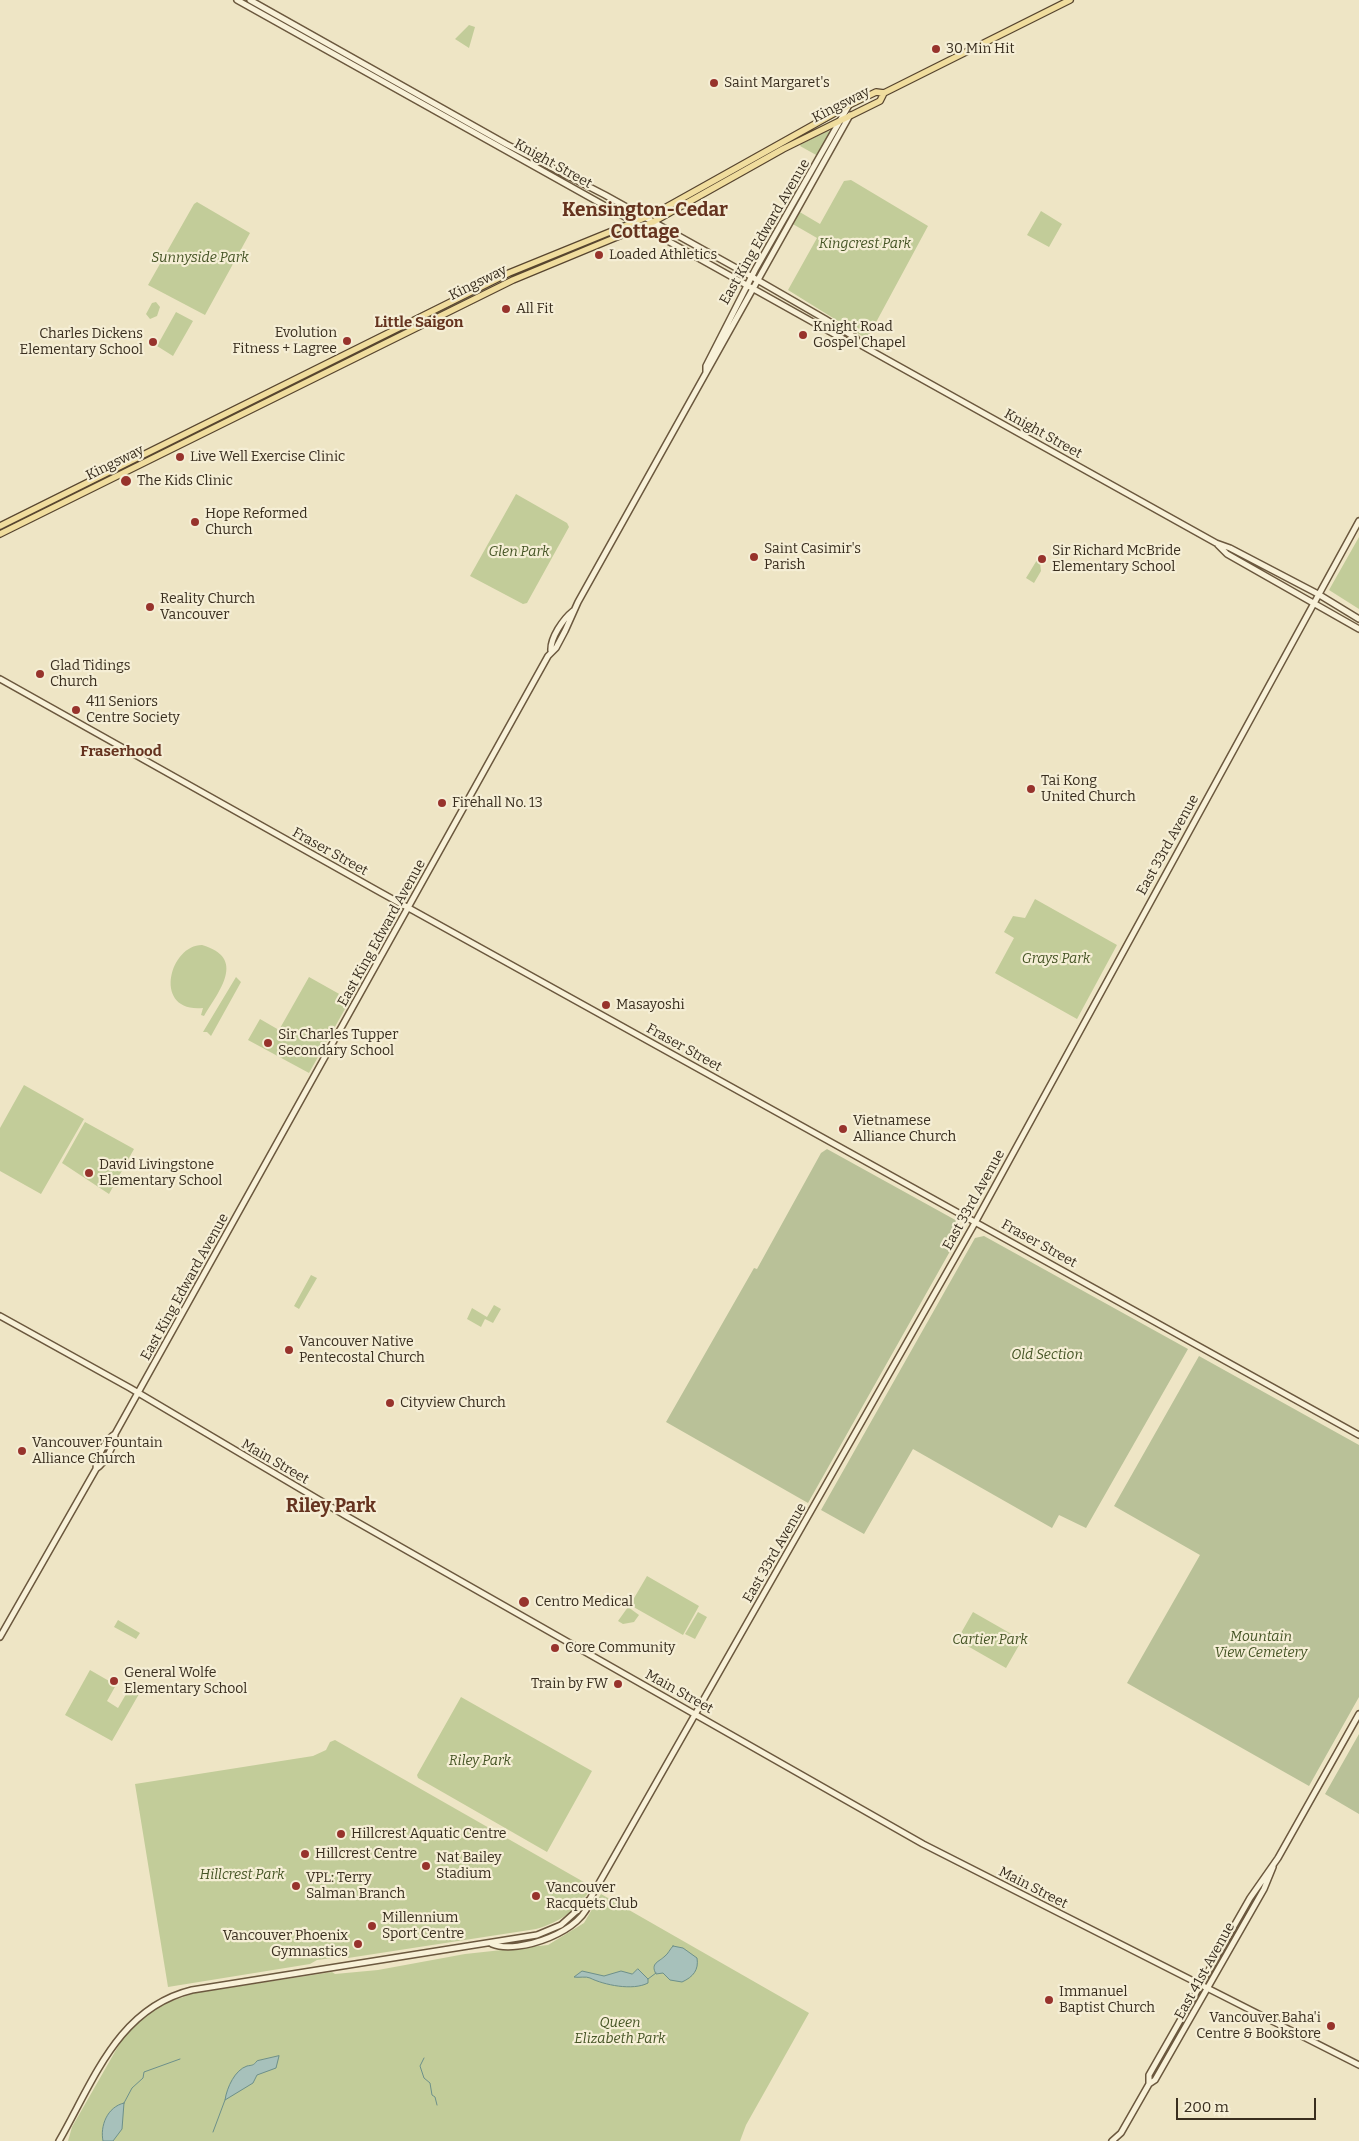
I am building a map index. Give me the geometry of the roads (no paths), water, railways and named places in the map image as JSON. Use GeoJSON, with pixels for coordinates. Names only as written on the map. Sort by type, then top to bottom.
{"type":"FeatureCollection","features":[{"type":"Feature","properties":{"kind":"main road","name":"Knight Street"},"geometry":{"type":"LineString","coordinates":[[237,0],[852,344],[860,344]]}},
{"type":"Feature","properties":{"kind":"main road","name":"Knight Street"},"geometry":{"type":"LineString","coordinates":[[250,0],[522,152],[757,280],[856,338],[860,344],[1216,543],[1230,548],[1318,594],[1359,619]]}},
{"type":"Feature","properties":{"kind":"main road","name":"Kingsway"},"geometry":{"type":"LineString","coordinates":[[0,534],[513,280],[653,222],[776,153],[880,101],[884,94],[1070,0]]}},
{"type":"Feature","properties":{"kind":"main road","name":"Kingsway"},"geometry":{"type":"LineString","coordinates":[[0,526],[510,273],[645,218],[849,105],[876,92],[884,94]]}},
{"type":"Feature","properties":{"kind":"main road","name":"East King Edward Avenue"},"geometry":{"type":"LineString","coordinates":[[0,1637],[96,1469],[101,1465],[115,1440],[115,1434],[551,651],[550,645],[566,616],[573,611],[706,372],[710,368],[750,286],[751,277],[849,105]]}},
{"type":"Feature","properties":{"kind":"main road","name":"East King Edward Avenue"},"geometry":{"type":"LineString","coordinates":[[750,286],[757,280],[850,115]]}},
{"type":"Feature","properties":{"kind":"main road","name":"East 33rd Avenue"},"geometry":{"type":"LineString","coordinates":[[590,1899],[976,1221],[1359,520]]}},
{"type":"Feature","properties":{"kind":"main road","name":"Knight Street"},"geometry":{"type":"LineString","coordinates":[[1216,543],[1227,554],[1359,629]]}},
{"type":"Feature","properties":{"kind":"main road","name":"Fraser Street"},"geometry":{"type":"LineString","coordinates":[[0,679],[1359,1435]]}},
{"type":"Feature","properties":{"kind":"main road","name":"Main Street"},"geometry":{"type":"LineString","coordinates":[[0,1316],[138,1393],[344,1514],[932,1849],[1359,2065]]}},
{"type":"Feature","properties":{"kind":"main road","name":"East 41st Avenue"},"geometry":{"type":"LineString","coordinates":[[1148,2084],[1156,2080],[1264,1890],[1274,1864],[1359,1714]]}},
{"type":"Feature","properties":{"kind":"main road","name":"East 41st Avenue"},"geometry":{"type":"LineString","coordinates":[[1112,2141],[1121,2133],[1148,2084],[1149,2076],[1200,1984],[1262,1878],[1274,1864]]}},
{"type":"Feature","properties":{"kind":"main road"},"geometry":{"type":"LineString","coordinates":[[59,2141],[120,2036],[134,2020],[155,2004],[192,1990],[492,1944],[549,1931],[570,1918],[590,1899]]}},
{"type":"Feature","properties":{"kind":"main road"},"geometry":{"type":"LineString","coordinates":[[492,1944],[497,1946],[512,1945],[552,1938],[579,1918],[590,1905],[590,1899]]}},
{"type":"Feature","properties":{"kind":"main road","name":"East 41st Avenue"},"geometry":{"type":"LineString","coordinates":[[1120,2141],[1121,2133]]}},
{"type":"Feature","properties":{"kind":"water"},"geometry":{"type":"Polygon","coordinates":[[[673,1946],[683,1948],[697,1958],[697,1966],[694,1973],[682,1982],[670,1980],[663,1973],[656,1974],[654,1970],[656,1963],[673,1946]]]}},
{"type":"Feature","properties":{"kind":"water"},"geometry":{"type":"Polygon","coordinates":[[[638,1969],[648,1979],[648,1983],[635,1987],[603,1983],[588,1977],[574,1977],[582,1971],[604,1976],[621,1971],[632,1974],[638,1969]]]}},
{"type":"Feature","properties":{"kind":"water"},"geometry":{"type":"Polygon","coordinates":[[[279,2056],[276,2068],[257,2075],[253,2083],[225,2100],[230,2085],[239,2071],[253,2065],[257,2061],[279,2056]]]}},
{"type":"Feature","properties":{"kind":"water"},"geometry":{"type":"Polygon","coordinates":[[[124,2103],[122,2129],[113,2141],[103,2141],[102,2135],[106,2118],[113,2109],[124,2103]]]}},
{"type":"Feature","properties":{"kind":"waterway"},"geometry":{"type":"LineString","coordinates":[[648,1979],[656,1973]]}},
{"type":"Feature","properties":{"kind":"waterway"},"geometry":{"type":"LineString","coordinates":[[424,2058],[420,2066],[424,2078],[430,2083],[432,2095],[435,2097],[437,2105]]}},
{"type":"Feature","properties":{"kind":"waterway"},"geometry":{"type":"LineString","coordinates":[[124,2103],[132,2088],[143,2078],[144,2072],[180,2059]]}},
{"type":"Feature","properties":{"kind":"waterway"},"geometry":{"type":"LineString","coordinates":[[213,2132],[225,2100]]}},
{"type":"Feature","properties":{"kind":"place","name":"30 Min Hit"},"geometry":{"type":"Point","coordinates":[936,49]}},
{"type":"Feature","properties":{"kind":"place","name":"Saint Margaret's"},"geometry":{"type":"Point","coordinates":[714,83]}},
{"type":"Feature","properties":{"kind":"place","name":"Loaded Athletics"},"geometry":{"type":"Point","coordinates":[599,255]}},
{"type":"Feature","properties":{"kind":"place","name":"All Fit"},"geometry":{"type":"Point","coordinates":[506,309]}},
{"type":"Feature","properties":{"kind":"place","name":"Knight Road Gospel Chapel"},"geometry":{"type":"Point","coordinates":[803,335]}},
{"type":"Feature","properties":{"kind":"place","name":"Evolution Fitness + Lagree"},"geometry":{"type":"Point","coordinates":[347,341]}},
{"type":"Feature","properties":{"kind":"place","name":"Charles Dickens Elementary School"},"geometry":{"type":"Point","coordinates":[153,342]}},
{"type":"Feature","properties":{"kind":"place","name":"Live Well Exercise Clinic"},"geometry":{"type":"Point","coordinates":[180,457]}},
{"type":"Feature","properties":{"kind":"place","name":"The Kids Clinic"},"geometry":{"type":"Point","coordinates":[126,481]}},
{"type":"Feature","properties":{"kind":"place","name":"Hope Reformed Church"},"geometry":{"type":"Point","coordinates":[195,522]}},
{"type":"Feature","properties":{"kind":"place","name":"Saint Casimir's Parish"},"geometry":{"type":"Point","coordinates":[754,557]}},
{"type":"Feature","properties":{"kind":"place","name":"Sir Richard McBride Elementary School"},"geometry":{"type":"Point","coordinates":[1042,559]}},
{"type":"Feature","properties":{"kind":"place","name":"Reality Church Vancouver"},"geometry":{"type":"Point","coordinates":[150,607]}},
{"type":"Feature","properties":{"kind":"place","name":"Glad Tidings Church"},"geometry":{"type":"Point","coordinates":[40,674]}},
{"type":"Feature","properties":{"kind":"place","name":"411 Seniors Centre Society"},"geometry":{"type":"Point","coordinates":[76,710]}},
{"type":"Feature","properties":{"kind":"place","name":"Tai Kong United Church"},"geometry":{"type":"Point","coordinates":[1031,789]}},
{"type":"Feature","properties":{"kind":"place","name":"Firehall No. 13"},"geometry":{"type":"Point","coordinates":[442,803]}},
{"type":"Feature","properties":{"kind":"place","name":"Masayoshi"},"geometry":{"type":"Point","coordinates":[606,1005]}},
{"type":"Feature","properties":{"kind":"place","name":"Sir Charles Tupper Secondary School"},"geometry":{"type":"Point","coordinates":[268,1043]}},
{"type":"Feature","properties":{"kind":"place","name":"Vietnamese Alliance Church"},"geometry":{"type":"Point","coordinates":[843,1129]}},
{"type":"Feature","properties":{"kind":"place","name":"David Livingstone Elementary School"},"geometry":{"type":"Point","coordinates":[89,1173]}},
{"type":"Feature","properties":{"kind":"place","name":"Vancouver Native Pentecostal Church"},"geometry":{"type":"Point","coordinates":[289,1350]}},
{"type":"Feature","properties":{"kind":"place","name":"Cityview Church"},"geometry":{"type":"Point","coordinates":[390,1403]}},
{"type":"Feature","properties":{"kind":"place","name":"Vancouver Fountain Alliance Church"},"geometry":{"type":"Point","coordinates":[22,1451]}},
{"type":"Feature","properties":{"kind":"place","name":"Centro Medical"},"geometry":{"type":"Point","coordinates":[524,1602]}},
{"type":"Feature","properties":{"kind":"place","name":"Core Community"},"geometry":{"type":"Point","coordinates":[555,1648]}},
{"type":"Feature","properties":{"kind":"place","name":"General Wolfe Elementary School"},"geometry":{"type":"Point","coordinates":[114,1681]}},
{"type":"Feature","properties":{"kind":"place","name":"Train by FW"},"geometry":{"type":"Point","coordinates":[618,1684]}},
{"type":"Feature","properties":{"kind":"place","name":"Hillcrest Aquatic Centre"},"geometry":{"type":"Point","coordinates":[341,1834]}},
{"type":"Feature","properties":{"kind":"place","name":"Hillcrest Centre"},"geometry":{"type":"Point","coordinates":[305,1854]}},
{"type":"Feature","properties":{"kind":"place","name":"Nat Bailey Stadium"},"geometry":{"type":"Point","coordinates":[426,1866]}},
{"type":"Feature","properties":{"kind":"place","name":"VPL: Terry Salman Branch"},"geometry":{"type":"Point","coordinates":[296,1886]}},
{"type":"Feature","properties":{"kind":"place","name":"Vancouver Racquets Club"},"geometry":{"type":"Point","coordinates":[536,1896]}},
{"type":"Feature","properties":{"kind":"place","name":"Millennium Sport Centre"},"geometry":{"type":"Point","coordinates":[372,1926]}},
{"type":"Feature","properties":{"kind":"place","name":"Vancouver Phoenix Gymnastics"},"geometry":{"type":"Point","coordinates":[358,1944]}},
{"type":"Feature","properties":{"kind":"place","name":"Immanuel Baptist Church"},"geometry":{"type":"Point","coordinates":[1049,2000]}},
{"type":"Feature","properties":{"kind":"place","name":"Vancouver Baha'i Centre & Bookstore"},"geometry":{"type":"Point","coordinates":[1331,2026]}},
{"type":"Feature","properties":{"kind":"district","name":"Kensington-Cedar Cottage"},"geometry":{"type":"Point","coordinates":[645,222]}},
{"type":"Feature","properties":{"kind":"district","name":"Little Saigon"},"geometry":{"type":"Point","coordinates":[419,323]}},
{"type":"Feature","properties":{"kind":"district","name":"Fraserhood"},"geometry":{"type":"Point","coordinates":[121,752]}},
{"type":"Feature","properties":{"kind":"district","name":"Riley Park"},"geometry":{"type":"Point","coordinates":[331,1507]}},
{"type":"Feature","properties":{"kind":"park label","name":"Kingcrest Park"},"geometry":{"type":"Point","coordinates":[865,244]}},
{"type":"Feature","properties":{"kind":"park label","name":"Sunnyside Park"},"geometry":{"type":"Point","coordinates":[200,258]}},
{"type":"Feature","properties":{"kind":"park label","name":"Glen Park"},"geometry":{"type":"Point","coordinates":[519,552]}},
{"type":"Feature","properties":{"kind":"park label","name":"Grays Park"},"geometry":{"type":"Point","coordinates":[1056,959]}},
{"type":"Feature","properties":{"kind":"park label","name":"Old Section"},"geometry":{"type":"Point","coordinates":[1047,1355]}},
{"type":"Feature","properties":{"kind":"park label","name":"Cartier Park"},"geometry":{"type":"Point","coordinates":[990,1640]}},
{"type":"Feature","properties":{"kind":"park label","name":"Mountain View Cemetery"},"geometry":{"type":"Point","coordinates":[1261,1645]}},
{"type":"Feature","properties":{"kind":"park label","name":"Hillcrest Park"},"geometry":{"type":"Point","coordinates":[242,1875]}},
{"type":"Feature","properties":{"kind":"park label","name":"Queen Elizabeth Park"},"geometry":{"type":"Point","coordinates":[620,2032]}}]}
